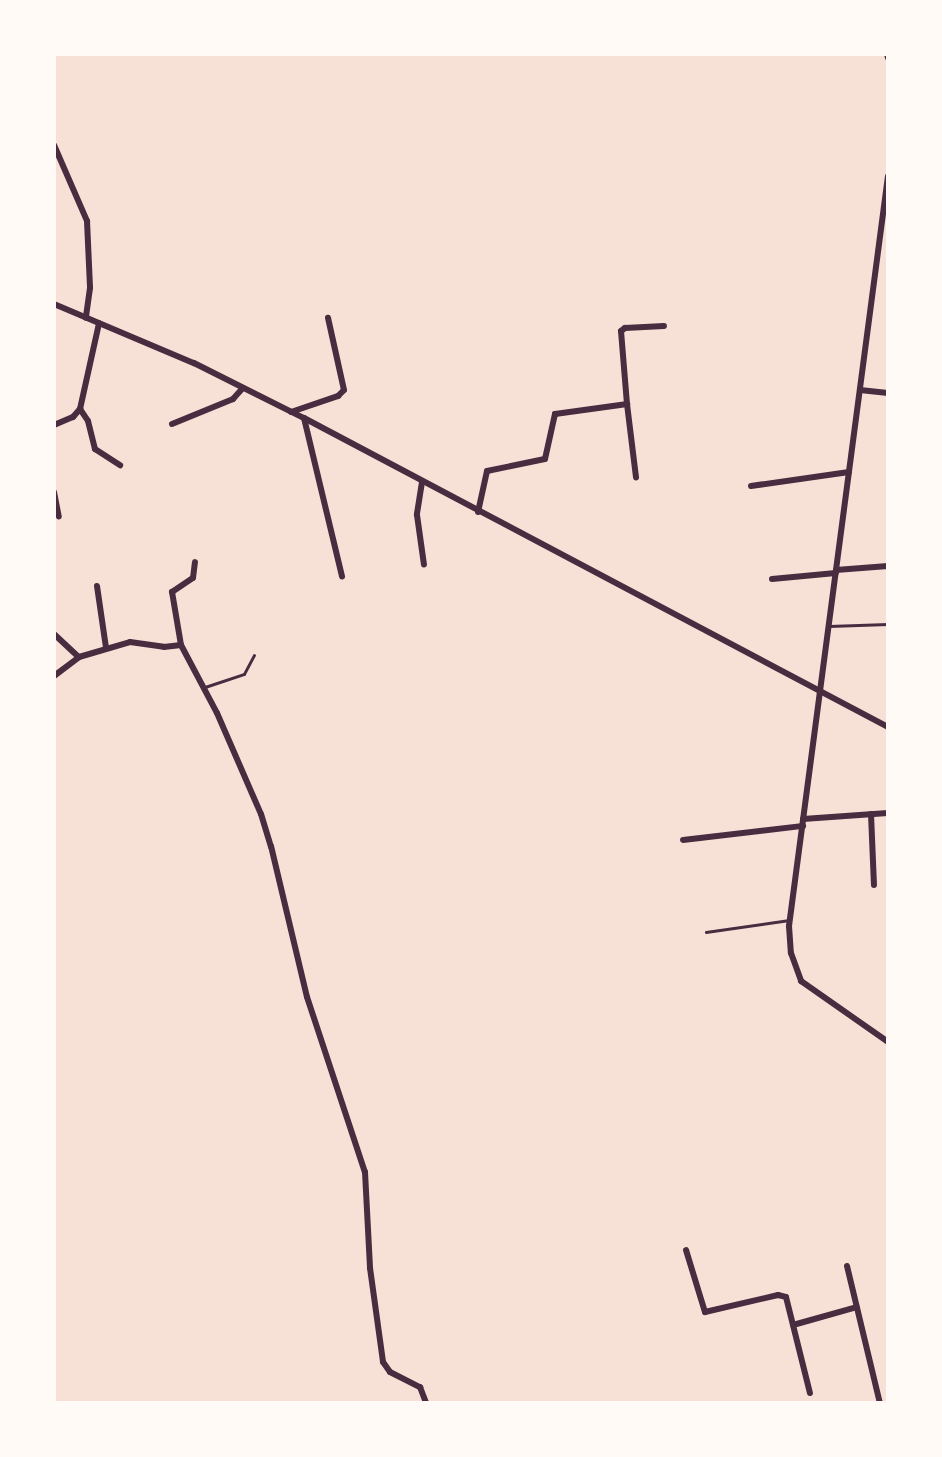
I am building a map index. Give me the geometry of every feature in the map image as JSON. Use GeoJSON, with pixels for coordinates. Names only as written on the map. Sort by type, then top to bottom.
{"type":"FeatureCollection","features":[{"type":"Feature","properties":{"kind":"street"},"geometry":{"type":"LineString","coordinates":[[54,145],[87,221],[90,288],[86,318]]}},
{"type":"Feature","properties":{"kind":"street"},"geometry":{"type":"LineString","coordinates":[[888,176],[860,390],[844,472],[829,626],[789,920],[790,953],[800,981],[888,1042]]}},
{"type":"Feature","properties":{"kind":"street"},"geometry":{"type":"LineString","coordinates":[[54,304],[194,363],[304,418],[888,727]]}},
{"type":"Feature","properties":{"kind":"street"},"geometry":{"type":"LineString","coordinates":[[291,412],[338,396],[344,390],[328,318]]}},
{"type":"Feature","properties":{"kind":"street"},"geometry":{"type":"LineString","coordinates":[[54,425],[73,417],[80,410],[99,323]]}},
{"type":"Feature","properties":{"kind":"street"},"geometry":{"type":"LineString","coordinates":[[636,477],[621,331],[664,326]]}},
{"type":"Feature","properties":{"kind":"street"},"geometry":{"type":"LineString","coordinates":[[172,424],[233,399],[243,388]]}},
{"type":"Feature","properties":{"kind":"street"},"geometry":{"type":"LineString","coordinates":[[860,390],[888,393]]}},
{"type":"Feature","properties":{"kind":"street"},"geometry":{"type":"LineString","coordinates":[[478,512],[487,471],[542,461],[547,456],[555,414],[627,404]]}},
{"type":"Feature","properties":{"kind":"street"},"geometry":{"type":"LineString","coordinates":[[80,410],[88,421],[95,449],[120,465]]}},
{"type":"Feature","properties":{"kind":"street"},"geometry":{"type":"LineString","coordinates":[[304,418],[342,576]]}},
{"type":"Feature","properties":{"kind":"street"},"geometry":{"type":"LineString","coordinates":[[751,486],[844,472]]}},
{"type":"Feature","properties":{"kind":"street"},"geometry":{"type":"LineString","coordinates":[[422,482],[416,515],[424,565]]}},
{"type":"Feature","properties":{"kind":"street"},"geometry":{"type":"LineString","coordinates":[[54,492],[60,517]]}},
{"type":"Feature","properties":{"kind":"street"},"geometry":{"type":"LineString","coordinates":[[195,562],[193,578],[172,592],[181,645],[204,687],[261,814],[307,997],[363,1163],[370,1268],[383,1362],[390,1372],[420,1387],[426,1403]]}},
{"type":"Feature","properties":{"kind":"street"},"geometry":{"type":"LineString","coordinates":[[772,579],[888,566]]}},
{"type":"Feature","properties":{"kind":"street"},"geometry":{"type":"LineString","coordinates":[[97,586],[106,648]]}},
{"type":"Feature","properties":{"kind":"street"},"geometry":{"type":"LineString","coordinates":[[54,634],[79,657]]}},
{"type":"Feature","properties":{"kind":"street"},"geometry":{"type":"LineString","coordinates":[[54,676],[79,657],[130,642],[164,647],[181,645]]}},
{"type":"Feature","properties":{"kind":"street"},"geometry":{"type":"LineString","coordinates":[[683,840],[888,813]]}},
{"type":"Feature","properties":{"kind":"street"},"geometry":{"type":"LineString","coordinates":[[871,814],[874,885]]}},
{"type":"Feature","properties":{"kind":"street"},"geometry":{"type":"LineString","coordinates":[[686,1250],[705,1312],[782,1294],[786,1297],[810,1393]]}},
{"type":"Feature","properties":{"kind":"street"},"geometry":{"type":"LineString","coordinates":[[847,1266],[880,1403]]}},
{"type":"Feature","properties":{"kind":"street"},"geometry":{"type":"LineString","coordinates":[[793,1325],[857,1307]]}},
{"type":"Feature","properties":{"kind":"lane"},"geometry":{"type":"LineString","coordinates":[[829,626],[888,624]]}},
{"type":"Feature","properties":{"kind":"lane"},"geometry":{"type":"LineString","coordinates":[[204,687],[244,674],[254,654]]}},
{"type":"Feature","properties":{"kind":"lane"},"geometry":{"type":"LineString","coordinates":[[706,932],[789,920]]}}]}
